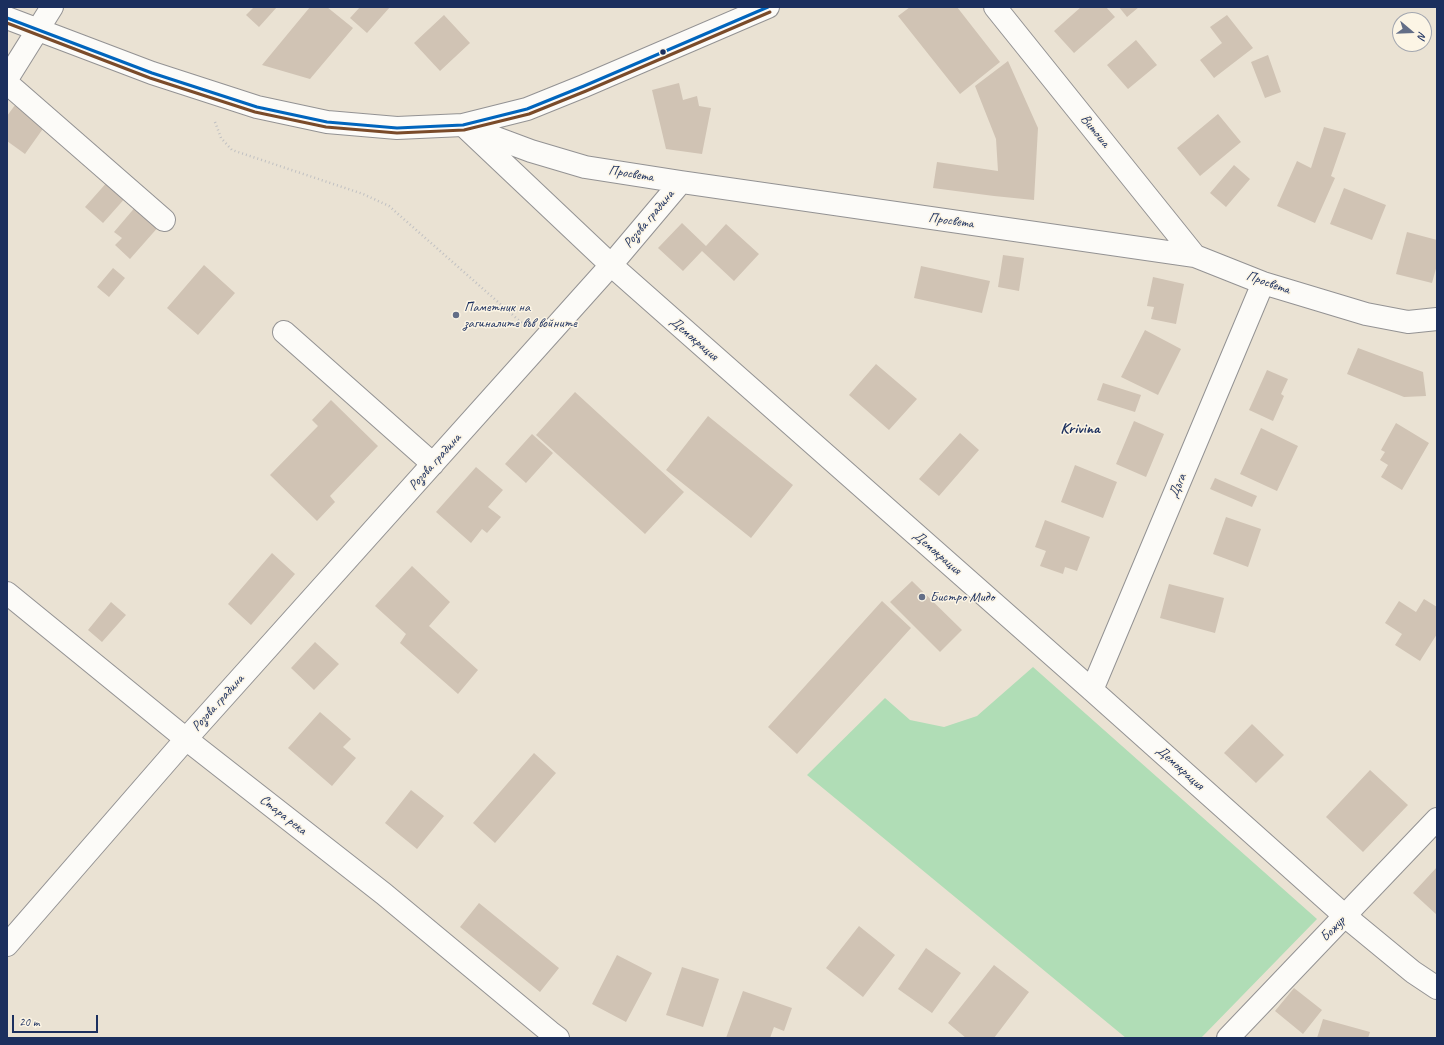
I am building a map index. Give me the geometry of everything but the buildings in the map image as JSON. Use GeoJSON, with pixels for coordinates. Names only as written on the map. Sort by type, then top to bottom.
{"type":"FeatureCollection","features":[{"type":"Feature","properties":{"kind":"street"},"geometry":{"type":"LineString","coordinates":[[7,79],[52,7]]}},
{"type":"Feature","properties":{"kind":"street"},"geometry":{"type":"LineString","coordinates":[[7,18],[152,73],[257,107],[327,122],[397,128],[463,125],[527,109],[768,7]]}},
{"type":"Feature","properties":{"kind":"street","name":"Витоша"},"geometry":{"type":"LineString","coordinates":[[996,7],[1195,256]]}},
{"type":"Feature","properties":{"kind":"street"},"geometry":{"type":"LineString","coordinates":[[7,83],[164,220]]}},
{"type":"Feature","properties":{"kind":"street","name":"Просвета"},"geometry":{"type":"LineString","coordinates":[[463,125],[531,151],[585,167],[1195,256],[1263,283],[1366,314],[1408,322],[1437,319]]}},
{"type":"Feature","properties":{"kind":"street","name":"Демокрация"},"geometry":{"type":"LineString","coordinates":[[463,125],[611,265],[1092,690],[1345,916],[1413,972],[1437,988]]}},
{"type":"Feature","properties":{"kind":"street","name":"Розова градина"},"geometry":{"type":"LineString","coordinates":[[7,945],[186,739],[611,265],[681,182]]}},
{"type":"Feature","properties":{"kind":"street","name":"Дъга"},"geometry":{"type":"LineString","coordinates":[[1092,690],[1263,283]]}},
{"type":"Feature","properties":{"kind":"street"},"geometry":{"type":"LineString","coordinates":[[284,332],[433,464]]}},
{"type":"Feature","properties":{"kind":"street","name":"Стара река"},"geometry":{"type":"LineString","coordinates":[[7,593],[186,739],[384,894],[558,1038]]}},
{"type":"Feature","properties":{"kind":"street","name":"Божур"},"geometry":{"type":"LineString","coordinates":[[1228,1038],[1437,819]]}},
{"type":"Feature","properties":{"kind":"path"},"geometry":{"type":"LineString","coordinates":[[203,89],[221,138],[232,150],[363,194],[389,206],[543,341]]}},
{"type":"Feature","properties":{"kind":"green space"},"geometry":{"type":"Polygon","coordinates":[[[1033,667],[1317,919],[1201,1038],[1126,1038],[807,775],[885,698],[910,720],[944,727],[977,716],[1033,667]]]}},
{"type":"Feature","properties":{"kind":"transit line"},"geometry":{"type":"LineString","coordinates":[[7,18],[152,73],[257,107],[327,122],[397,128],[463,125],[527,109],[768,7]]}},
{"type":"Feature","properties":{"kind":"transit line"},"geometry":{"type":"LineString","coordinates":[[7,23],[150,78],[255,112],[326,127],[397,133],[464,130],[529,114],[770,12]]}},
{"type":"Feature","properties":{"kind":"place","name":"Паметник на загиналите във войните"},"geometry":{"type":"Point","coordinates":[456,315]}},
{"type":"Feature","properties":{"kind":"place","name":"Бистро Мидо"},"geometry":{"type":"Point","coordinates":[922,597]}},
{"type":"Feature","properties":{"kind":"district","name":"Krivina"},"geometry":{"type":"Point","coordinates":[1080,429]}}]}
